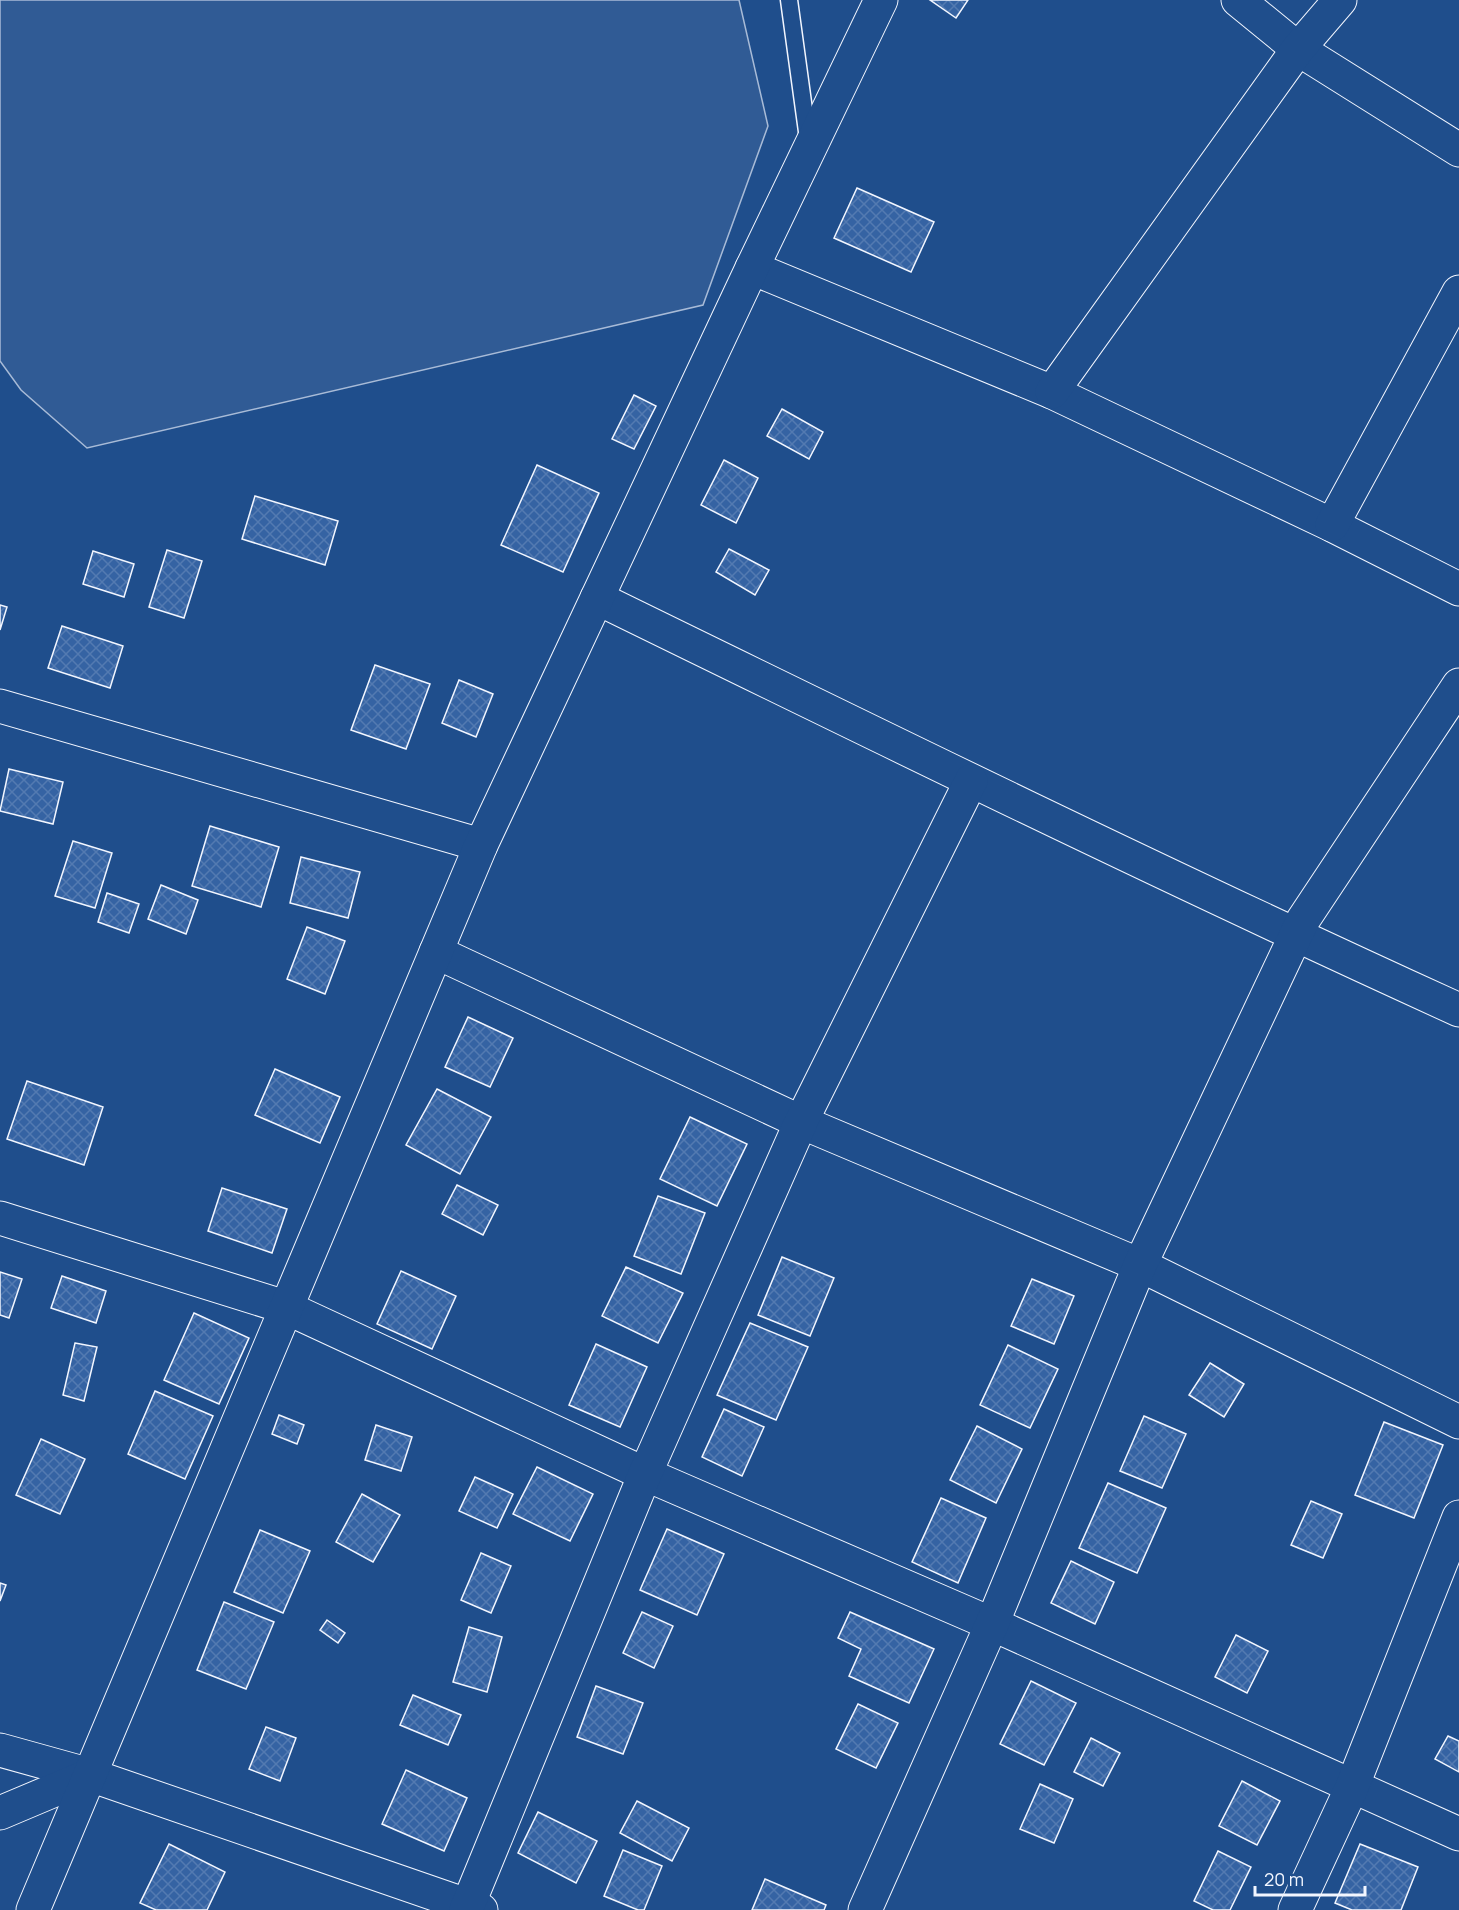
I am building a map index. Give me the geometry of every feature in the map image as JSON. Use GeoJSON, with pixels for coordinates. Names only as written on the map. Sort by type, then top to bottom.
{"type":"FeatureCollection","features":[{"type":"Feature","properties":{"kind":"street"},"geometry":{"type":"LineString","coordinates":[[33,1910],[481,845],[752,268],[881,0]]}},
{"type":"Feature","properties":{"kind":"street"},"geometry":{"type":"LineString","coordinates":[[1238,0],[1298,49],[1459,150]]}},
{"type":"Feature","properties":{"kind":"street"},"geometry":{"type":"LineString","coordinates":[[1052,392],[1298,49],[1340,0]]}},
{"type":"Feature","properties":{"kind":"street"},"geometry":{"type":"LineString","coordinates":[[752,268],[1052,392],[1332,525],[1459,589]]}},
{"type":"Feature","properties":{"kind":"street"},"geometry":{"type":"LineString","coordinates":[[1332,525],[1459,292]]}},
{"type":"Feature","properties":{"kind":"street"},"geometry":{"type":"LineString","coordinates":[[597,598],[971,781],[1296,936],[1459,1010]]}},
{"type":"Feature","properties":{"kind":"street"},"geometry":{"type":"LineString","coordinates":[[866,1910],[992,1624],[1140,1265],[1303,920],[1459,686]]}},
{"type":"Feature","properties":{"kind":"street"},"geometry":{"type":"LineString","coordinates":[[0,706],[481,845]]}},
{"type":"Feature","properties":{"kind":"street"},"geometry":{"type":"LineString","coordinates":[[0,1750],[90,1774],[472,1909],[645,1474],[801,1122],[971,781]]}},
{"type":"Feature","properties":{"kind":"street"},"geometry":{"type":"LineString","coordinates":[[436,952],[801,1122],[1140,1265],[1459,1422]]}},
{"type":"Feature","properties":{"kind":"street"},"geometry":{"type":"LineString","coordinates":[[0,1218],[285,1307],[645,1474],[992,1624],[1459,1834]]}},
{"type":"Feature","properties":{"kind":"street"},"geometry":{"type":"LineString","coordinates":[[1295,1910],[1352,1787],[1459,1517]]}},
{"type":"Feature","properties":{"kind":"street"},"geometry":{"type":"LineString","coordinates":[[0,1813],[90,1774]]}},
{"type":"Feature","properties":{"kind":"lane"},"geometry":{"type":"LineString","coordinates":[[789,0],[810,148]]}},
{"type":"Feature","properties":{"kind":"shaded area"},"geometry":{"type":"Polygon","coordinates":[[[0,0],[739,0],[768,126],[703,305],[87,448],[21,390],[0,361],[0,0]]]}},
{"type":"Feature","properties":{"kind":"building"},"geometry":{"type":"Polygon","coordinates":[[[930,0],[968,0],[956,18],[930,0]]]}},
{"type":"Feature","properties":{"kind":"building"},"geometry":{"type":"Polygon","coordinates":[[[857,188],[934,222],[911,272],[834,238],[857,188]]]}},
{"type":"Feature","properties":{"kind":"building"},"geometry":{"type":"Polygon","coordinates":[[[634,395],[656,406],[634,449],[612,439],[634,395]]]}},
{"type":"Feature","properties":{"kind":"building"},"geometry":{"type":"Polygon","coordinates":[[[782,409],[823,432],[809,459],[767,436],[782,409]]]}},
{"type":"Feature","properties":{"kind":"building"},"geometry":{"type":"Polygon","coordinates":[[[724,460],[758,478],[736,523],[701,505],[724,460]]]}},
{"type":"Feature","properties":{"kind":"building"},"geometry":{"type":"Polygon","coordinates":[[[537,465],[599,493],[563,572],[501,545],[537,465]]]}},
{"type":"Feature","properties":{"kind":"building"},"geometry":{"type":"Polygon","coordinates":[[[255,496],[338,521],[325,565],[242,539],[255,496]]]}},
{"type":"Feature","properties":{"kind":"building"},"geometry":{"type":"Polygon","coordinates":[[[729,549],[769,570],[755,595],[716,572],[729,549]]]}},
{"type":"Feature","properties":{"kind":"building"},"geometry":{"type":"Polygon","coordinates":[[[167,550],[202,561],[184,618],[149,607],[167,550]]]}},
{"type":"Feature","properties":{"kind":"building"},"geometry":{"type":"Polygon","coordinates":[[[93,551],[134,564],[124,597],[83,584],[93,551]]]}},
{"type":"Feature","properties":{"kind":"building"},"geometry":{"type":"Polygon","coordinates":[[[0,605],[7,607],[0,630],[0,605]]]}},
{"type":"Feature","properties":{"kind":"building"},"geometry":{"type":"Polygon","coordinates":[[[62,626],[123,646],[110,688],[48,668],[62,626]]]}},
{"type":"Feature","properties":{"kind":"building"},"geometry":{"type":"Polygon","coordinates":[[[375,665],[430,684],[406,749],[351,730],[375,665]]]}},
{"type":"Feature","properties":{"kind":"building"},"geometry":{"type":"Polygon","coordinates":[[[459,680],[493,694],[476,737],[442,723],[459,680]]]}},
{"type":"Feature","properties":{"kind":"building"},"geometry":{"type":"Polygon","coordinates":[[[9,769],[63,782],[53,824],[0,811],[9,769]]]}},
{"type":"Feature","properties":{"kind":"building"},"geometry":{"type":"Polygon","coordinates":[[[210,826],[279,847],[261,907],[192,886],[210,826]]]}},
{"type":"Feature","properties":{"kind":"building"},"geometry":{"type":"Polygon","coordinates":[[[73,841],[112,853],[95,908],[55,896],[73,841]]]}},
{"type":"Feature","properties":{"kind":"building"},"geometry":{"type":"Polygon","coordinates":[[[301,857],[360,872],[348,918],[290,903],[301,857]]]}},
{"type":"Feature","properties":{"kind":"building"},"geometry":{"type":"Polygon","coordinates":[[[161,885],[198,900],[186,934],[148,919],[161,885]]]}},
{"type":"Feature","properties":{"kind":"building"},"geometry":{"type":"Polygon","coordinates":[[[107,893],[139,904],[129,933],[98,922],[107,893]]]}},
{"type":"Feature","properties":{"kind":"building"},"geometry":{"type":"Polygon","coordinates":[[[307,927],[345,941],[325,994],[287,979],[307,927]]]}},
{"type":"Feature","properties":{"kind":"building"},"geometry":{"type":"Polygon","coordinates":[[[468,1017],[513,1038],[490,1087],[445,1067],[468,1017]]]}},
{"type":"Feature","properties":{"kind":"building"},"geometry":{"type":"Polygon","coordinates":[[[275,1069],[340,1097],[320,1143],[255,1115],[275,1069]]]}},
{"type":"Feature","properties":{"kind":"building"},"geometry":{"type":"Polygon","coordinates":[[[27,1081],[103,1107],[84,1165],[7,1139],[27,1081]]]}},
{"type":"Feature","properties":{"kind":"building"},"geometry":{"type":"Polygon","coordinates":[[[437,1089],[491,1117],[460,1174],[406,1145],[437,1089]]]}},
{"type":"Feature","properties":{"kind":"building"},"geometry":{"type":"Polygon","coordinates":[[[690,1117],[747,1144],[717,1206],[660,1179],[690,1117]]]}},
{"type":"Feature","properties":{"kind":"building"},"geometry":{"type":"Polygon","coordinates":[[[457,1185],[498,1205],[483,1235],[442,1214],[457,1185]]]}},
{"type":"Feature","properties":{"kind":"building"},"geometry":{"type":"Polygon","coordinates":[[[222,1188],[287,1209],[272,1253],[208,1231],[222,1188]]]}},
{"type":"Feature","properties":{"kind":"building"},"geometry":{"type":"Polygon","coordinates":[[[658,1196],[705,1213],[681,1274],[634,1256],[658,1196]]]}},
{"type":"Feature","properties":{"kind":"building"},"geometry":{"type":"Polygon","coordinates":[[[782,1257],[834,1278],[810,1336],[758,1315],[782,1257]]]}},
{"type":"Feature","properties":{"kind":"building"},"geometry":{"type":"Polygon","coordinates":[[[626,1267],[683,1293],[658,1343],[602,1316],[626,1267]]]}},
{"type":"Feature","properties":{"kind":"building"},"geometry":{"type":"Polygon","coordinates":[[[401,1271],[456,1296],[432,1349],[377,1324],[401,1271]]]}},
{"type":"Feature","properties":{"kind":"building"},"geometry":{"type":"Polygon","coordinates":[[[0,1272],[22,1279],[9,1318],[0,1315],[0,1272]]]}},
{"type":"Feature","properties":{"kind":"building"},"geometry":{"type":"Polygon","coordinates":[[[62,1276],[106,1291],[96,1323],[51,1308],[62,1276]]]}},
{"type":"Feature","properties":{"kind":"building"},"geometry":{"type":"Polygon","coordinates":[[[1032,1279],[1074,1296],[1054,1344],[1011,1326],[1032,1279]]]}},
{"type":"Feature","properties":{"kind":"building"},"geometry":{"type":"Polygon","coordinates":[[[194,1313],[249,1338],[219,1404],[164,1380],[194,1313]]]}},
{"type":"Feature","properties":{"kind":"building"},"geometry":{"type":"Polygon","coordinates":[[[750,1323],[808,1347],[776,1420],[717,1395],[750,1323]]]}},
{"type":"Feature","properties":{"kind":"building"},"geometry":{"type":"Polygon","coordinates":[[[75,1343],[97,1347],[84,1401],[63,1395],[75,1343]]]}},
{"type":"Feature","properties":{"kind":"building"},"geometry":{"type":"Polygon","coordinates":[[[596,1344],[647,1367],[620,1427],[569,1405],[596,1344]]]}},
{"type":"Feature","properties":{"kind":"building"},"geometry":{"type":"Polygon","coordinates":[[[1008,1345],[1058,1369],[1030,1428],[980,1405],[1008,1345]]]}},
{"type":"Feature","properties":{"kind":"building"},"geometry":{"type":"Polygon","coordinates":[[[1210,1363],[1244,1384],[1224,1417],[1189,1395],[1210,1363]]]}},
{"type":"Feature","properties":{"kind":"building"},"geometry":{"type":"Polygon","coordinates":[[[155,1391],[213,1416],[185,1479],[128,1454],[155,1391]]]}},
{"type":"Feature","properties":{"kind":"building"},"geometry":{"type":"Polygon","coordinates":[[[724,1409],[764,1427],[742,1476],[702,1457],[724,1409]]]}},
{"type":"Feature","properties":{"kind":"building"},"geometry":{"type":"Polygon","coordinates":[[[279,1415],[304,1425],[297,1444],[272,1434],[279,1415]]]}},
{"type":"Feature","properties":{"kind":"building"},"geometry":{"type":"Polygon","coordinates":[[[1144,1416],[1186,1434],[1162,1488],[1120,1471],[1144,1416]]]}},
{"type":"Feature","properties":{"kind":"building"},"geometry":{"type":"Polygon","coordinates":[[[1384,1422],[1443,1445],[1414,1518],[1355,1495],[1384,1422]]]}},
{"type":"Feature","properties":{"kind":"building"},"geometry":{"type":"Polygon","coordinates":[[[376,1425],[412,1437],[401,1471],[365,1460],[376,1425]]]}},
{"type":"Feature","properties":{"kind":"building"},"geometry":{"type":"Polygon","coordinates":[[[977,1426],[1022,1449],[996,1503],[950,1480],[977,1426]]]}},
{"type":"Feature","properties":{"kind":"building"},"geometry":{"type":"Polygon","coordinates":[[[41,1439],[85,1459],[60,1514],[16,1495],[41,1439]]]}},
{"type":"Feature","properties":{"kind":"building"},"geometry":{"type":"Polygon","coordinates":[[[537,1467],[593,1494],[570,1541],[513,1514],[537,1467]]]}},
{"type":"Feature","properties":{"kind":"building"},"geometry":{"type":"Polygon","coordinates":[[[475,1477],[513,1494],[497,1528],[459,1511],[475,1477]]]}},
{"type":"Feature","properties":{"kind":"building"},"geometry":{"type":"Polygon","coordinates":[[[1108,1483],[1166,1508],[1137,1573],[1079,1548],[1108,1483]]]}},
{"type":"Feature","properties":{"kind":"building"},"geometry":{"type":"Polygon","coordinates":[[[362,1494],[400,1515],[373,1562],[336,1542],[362,1494]]]}},
{"type":"Feature","properties":{"kind":"building"},"geometry":{"type":"Polygon","coordinates":[[[941,1498],[986,1518],[958,1583],[912,1562],[941,1498]]]}},
{"type":"Feature","properties":{"kind":"building"},"geometry":{"type":"Polygon","coordinates":[[[1311,1501],[1342,1514],[1323,1558],[1291,1545],[1311,1501]]]}},
{"type":"Feature","properties":{"kind":"building"},"geometry":{"type":"Polygon","coordinates":[[[667,1529],[724,1554],[697,1615],[640,1590],[667,1529]]]}},
{"type":"Feature","properties":{"kind":"building"},"geometry":{"type":"Polygon","coordinates":[[[260,1530],[310,1551],[283,1613],[234,1592],[260,1530]]]}},
{"type":"Feature","properties":{"kind":"building"},"geometry":{"type":"Polygon","coordinates":[[[481,1553],[511,1566],[491,1613],[461,1600],[481,1553]]]}},
{"type":"Feature","properties":{"kind":"building"},"geometry":{"type":"Polygon","coordinates":[[[1071,1561],[1114,1582],[1095,1624],[1051,1603],[1071,1561]]]}},
{"type":"Feature","properties":{"kind":"building"},"geometry":{"type":"Polygon","coordinates":[[[0,1583],[6,1585],[0,1601],[0,1583]]]}},
{"type":"Feature","properties":{"kind":"building"},"geometry":{"type":"Polygon","coordinates":[[[224,1602],[274,1622],[246,1689],[197,1670],[224,1602]]]}},
{"type":"Feature","properties":{"kind":"building"},"geometry":{"type":"Polygon","coordinates":[[[642,1612],[673,1626],[654,1668],[623,1653],[642,1612]]]}},
{"type":"Feature","properties":{"kind":"building"},"geometry":{"type":"Polygon","coordinates":[[[850,1612],[934,1649],[909,1703],[849,1676],[861,1649],[838,1638],[850,1612]]]}},
{"type":"Feature","properties":{"kind":"building"},"geometry":{"type":"Polygon","coordinates":[[[327,1620],[345,1633],[338,1643],[320,1630],[327,1620]]]}},
{"type":"Feature","properties":{"kind":"building"},"geometry":{"type":"Polygon","coordinates":[[[469,1627],[502,1637],[487,1692],[453,1682],[469,1627]]]}},
{"type":"Feature","properties":{"kind":"building"},"geometry":{"type":"Polygon","coordinates":[[[1236,1635],[1268,1651],[1247,1693],[1215,1677],[1236,1635]]]}},
{"type":"Feature","properties":{"kind":"building"},"geometry":{"type":"Polygon","coordinates":[[[1031,1681],[1076,1703],[1044,1765],[1000,1744],[1031,1681]]]}},
{"type":"Feature","properties":{"kind":"building"},"geometry":{"type":"Polygon","coordinates":[[[596,1686],[643,1703],[623,1754],[577,1737],[596,1686]]]}},
{"type":"Feature","properties":{"kind":"building"},"geometry":{"type":"Polygon","coordinates":[[[413,1695],[461,1715],[448,1745],[400,1725],[413,1695]]]}},
{"type":"Feature","properties":{"kind":"building"},"geometry":{"type":"Polygon","coordinates":[[[858,1704],[898,1723],[876,1768],[836,1749],[858,1704]]]}},
{"type":"Feature","properties":{"kind":"building"},"geometry":{"type":"Polygon","coordinates":[[[266,1727],[296,1738],[280,1781],[249,1769],[266,1727]]]}},
{"type":"Feature","properties":{"kind":"building"},"geometry":{"type":"Polygon","coordinates":[[[1448,1736],[1459,1741],[1459,1772],[1435,1759],[1448,1736]]]}},
{"type":"Feature","properties":{"kind":"building"},"geometry":{"type":"Polygon","coordinates":[[[1091,1738],[1120,1753],[1103,1786],[1074,1772],[1091,1738]]]}},
{"type":"Feature","properties":{"kind":"building"},"geometry":{"type":"Polygon","coordinates":[[[406,1770],[467,1798],[444,1851],[382,1824],[406,1770]]]}},
{"type":"Feature","properties":{"kind":"building"},"geometry":{"type":"Polygon","coordinates":[[[1242,1781],[1280,1801],[1257,1845],[1219,1826],[1242,1781]]]}},
{"type":"Feature","properties":{"kind":"building"},"geometry":{"type":"Polygon","coordinates":[[[1040,1784],[1073,1799],[1054,1843],[1020,1829],[1040,1784]]]}},
{"type":"Feature","properties":{"kind":"building"},"geometry":{"type":"Polygon","coordinates":[[[637,1801],[689,1828],[672,1861],[620,1833],[637,1801]]]}},
{"type":"Feature","properties":{"kind":"building"},"geometry":{"type":"Polygon","coordinates":[[[538,1812],[597,1841],[576,1883],[518,1853],[538,1812]]]}},
{"type":"Feature","properties":{"kind":"building"},"geometry":{"type":"Polygon","coordinates":[[[169,1844],[225,1872],[207,1910],[156,1910],[140,1903],[169,1844]]]}},
{"type":"Feature","properties":{"kind":"building"},"geometry":{"type":"Polygon","coordinates":[[[1360,1844],[1418,1867],[1401,1910],[1352,1910],[1335,1903],[1360,1844]]]}},
{"type":"Feature","properties":{"kind":"building"},"geometry":{"type":"Polygon","coordinates":[[[623,1850],[662,1866],[644,1910],[638,1910],[604,1896],[623,1850]]]}},
{"type":"Feature","properties":{"kind":"building"},"geometry":{"type":"Polygon","coordinates":[[[1218,1851],[1251,1867],[1230,1910],[1213,1910],[1194,1901],[1218,1851]]]}},
{"type":"Feature","properties":{"kind":"building"},"geometry":{"type":"Polygon","coordinates":[[[765,1879],[826,1905],[824,1910],[752,1910],[765,1879]]]}}]}
